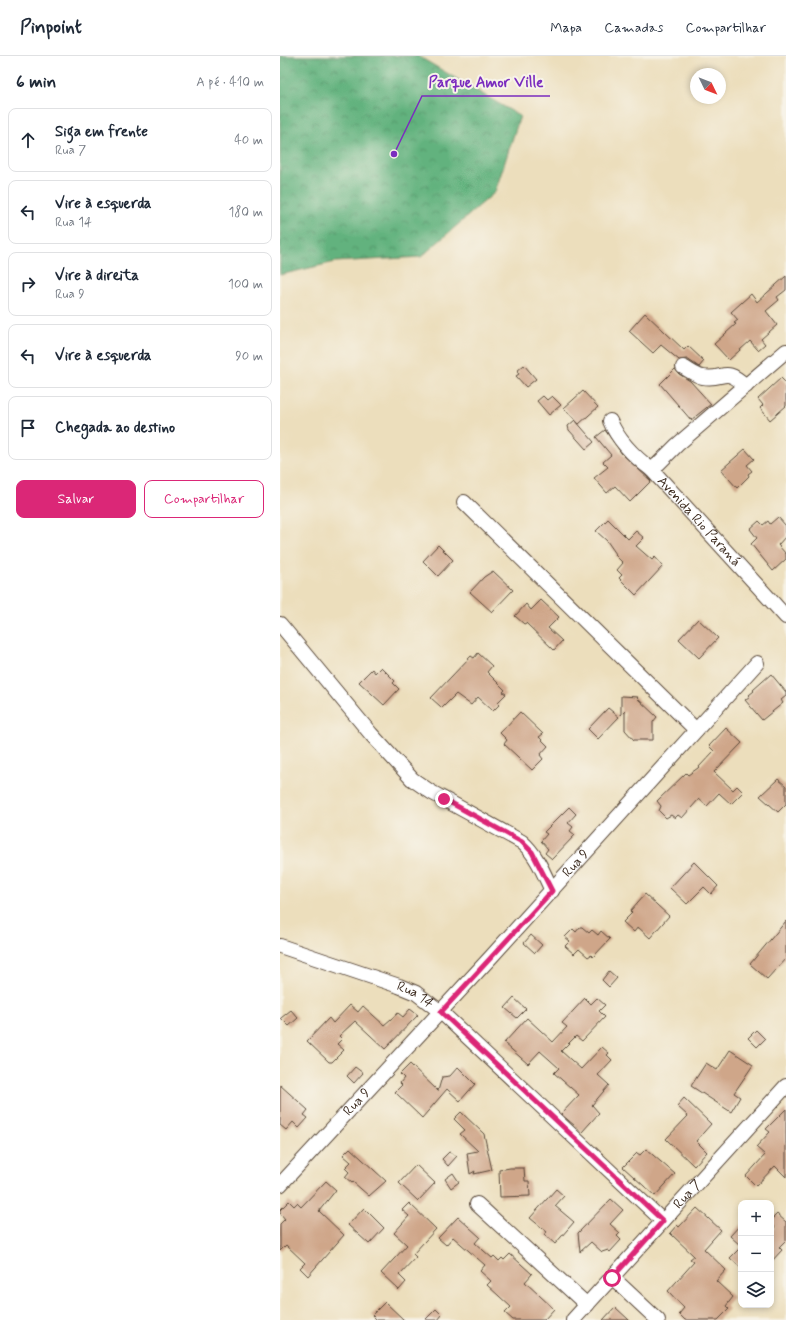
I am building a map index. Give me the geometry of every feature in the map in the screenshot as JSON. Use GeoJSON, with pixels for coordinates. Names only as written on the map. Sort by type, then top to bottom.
{"type":"FeatureCollection","features":[{"type":"Feature","properties":{"kind":"street","name":"Avenida Rio Paraná"},"geometry":{"type":"LineString","coordinates":[[786,351],[677,446],[652,470],[786,617]]}},
{"type":"Feature","properties":{"kind":"street"},"geometry":{"type":"LineString","coordinates":[[683,367],[703,377],[730,374],[737,377],[746,386]]}},
{"type":"Feature","properties":{"kind":"street"},"geometry":{"type":"LineString","coordinates":[[610,421],[614,431],[641,461],[652,470]]}},
{"type":"Feature","properties":{"kind":"street"},"geometry":{"type":"LineString","coordinates":[[464,502],[696,730]]}},
{"type":"Feature","properties":{"kind":"street"},"geometry":{"type":"LineString","coordinates":[[280,624],[371,734],[404,771],[431,792],[522,842],[532,852],[552,891]]}},
{"type":"Feature","properties":{"kind":"street","name":"Rua 9"},"geometry":{"type":"LineString","coordinates":[[280,1185],[552,891],[757,663]]}},
{"type":"Feature","properties":{"kind":"street","name":"Rua 14"},"geometry":{"type":"LineString","coordinates":[[280,946],[416,993],[441,1012],[663,1221]]}},
{"type":"Feature","properties":{"kind":"street","name":"Rua 7"},"geometry":{"type":"LineString","coordinates":[[573,1320],[786,1086]]}},
{"type":"Feature","properties":{"kind":"street"},"geometry":{"type":"LineString","coordinates":[[477,1204],[587,1305]]}},
{"type":"Feature","properties":{"kind":"street"},"geometry":{"type":"LineString","coordinates":[[612,1278],[658,1320]]}},
{"type":"Feature","properties":{"kind":"green space"},"geometry":{"type":"Polygon","coordinates":[[[280,56],[418,56],[520,116],[495,192],[421,257],[335,262],[280,275],[280,56]]]}},
{"type":"Feature","properties":{"kind":"building"},"geometry":{"type":"Polygon","coordinates":[[[786,276],[786,290],[777,297],[779,300],[766,311],[777,325],[761,339],[765,344],[758,350],[750,341],[729,360],[714,344],[736,324],[734,323],[738,320],[731,312],[751,294],[757,302],[786,276]]]}},
{"type":"Feature","properties":{"kind":"building"},"geometry":{"type":"Polygon","coordinates":[[[645,313],[684,350],[688,346],[704,361],[699,367],[687,359],[679,360],[661,345],[653,353],[629,331],[645,313]]]}},
{"type":"Feature","properties":{"kind":"building"},"geometry":{"type":"Polygon","coordinates":[[[524,365],[536,379],[526,387],[516,376],[519,374],[517,371],[524,365]]]}},
{"type":"Feature","properties":{"kind":"building"},"geometry":{"type":"Polygon","coordinates":[[[675,369],[679,374],[690,381],[711,404],[691,420],[660,384],[675,369]]]}},
{"type":"Feature","properties":{"kind":"building"},"geometry":{"type":"Polygon","coordinates":[[[781,378],[786,383],[786,406],[770,420],[760,408],[763,405],[758,399],[781,378]]]}},
{"type":"Feature","properties":{"kind":"building"},"geometry":{"type":"Polygon","coordinates":[[[583,391],[598,407],[579,424],[564,408],[583,391]]]}},
{"type":"Feature","properties":{"kind":"building"},"geometry":{"type":"Polygon","coordinates":[[[543,396],[547,400],[552,396],[561,405],[549,415],[537,401],[543,396]]]}},
{"type":"Feature","properties":{"kind":"building"},"geometry":{"type":"Polygon","coordinates":[[[575,420],[594,442],[586,449],[569,430],[568,426],[575,420]]]}},
{"type":"Feature","properties":{"kind":"building"},"geometry":{"type":"Polygon","coordinates":[[[605,430],[622,454],[651,481],[630,502],[615,486],[607,493],[594,478],[608,467],[603,462],[611,455],[596,437],[605,430]]]}},
{"type":"Feature","properties":{"kind":"building"},"geometry":{"type":"Polygon","coordinates":[[[745,449],[754,459],[747,465],[752,471],[737,488],[721,470],[745,449]]]}},
{"type":"Feature","properties":{"kind":"building"},"geometry":{"type":"Polygon","coordinates":[[[778,517],[786,526],[786,536],[778,545],[786,554],[786,559],[773,571],[751,544],[757,538],[750,529],[759,521],[763,525],[768,521],[770,524],[778,517]]]}},
{"type":"Feature","properties":{"kind":"building"},"geometry":{"type":"Polygon","coordinates":[[[608,519],[628,539],[636,531],[644,538],[636,546],[652,560],[655,557],[663,566],[636,595],[619,578],[622,575],[617,570],[623,563],[615,555],[616,554],[607,541],[596,531],[608,519]]]}},
{"type":"Feature","properties":{"kind":"building"},"geometry":{"type":"Polygon","coordinates":[[[438,545],[453,560],[438,576],[423,561],[438,545]]]}},
{"type":"Feature","properties":{"kind":"building"},"geometry":{"type":"Polygon","coordinates":[[[493,571],[513,590],[492,612],[470,592],[484,577],[493,571]]]}},
{"type":"Feature","properties":{"kind":"building"},"geometry":{"type":"Polygon","coordinates":[[[541,600],[559,617],[548,628],[562,641],[554,650],[526,623],[524,624],[515,616],[526,604],[531,610],[541,600]]]}},
{"type":"Feature","properties":{"kind":"building"},"geometry":{"type":"Polygon","coordinates":[[[698,619],[718,638],[699,658],[679,639],[698,619]]]}},
{"type":"Feature","properties":{"kind":"building"},"geometry":{"type":"Polygon","coordinates":[[[478,653],[492,666],[487,672],[505,690],[503,692],[506,694],[498,702],[500,704],[493,711],[478,697],[471,705],[456,694],[442,708],[431,698],[471,656],[474,658],[478,653]]]}},
{"type":"Feature","properties":{"kind":"building"},"geometry":{"type":"Polygon","coordinates":[[[381,667],[395,681],[393,683],[399,689],[384,705],[359,682],[372,669],[375,673],[381,667]]]}},
{"type":"Feature","properties":{"kind":"building"},"geometry":{"type":"Polygon","coordinates":[[[771,674],[786,692],[786,696],[781,700],[783,703],[762,720],[745,700],[754,691],[753,690],[771,674]]]}},
{"type":"Feature","properties":{"kind":"building"},"geometry":{"type":"Polygon","coordinates":[[[621,696],[638,697],[637,698],[657,717],[653,722],[653,740],[634,740],[625,730],[625,711],[621,715],[621,696]]]}},
{"type":"Feature","properties":{"kind":"building"},"geometry":{"type":"Polygon","coordinates":[[[608,708],[619,717],[598,739],[588,729],[608,708]]]}},
{"type":"Feature","properties":{"kind":"building"},"geometry":{"type":"Polygon","coordinates":[[[520,712],[543,734],[539,737],[548,746],[540,755],[543,759],[532,770],[504,744],[507,740],[500,733],[520,712]]]}},
{"type":"Feature","properties":{"kind":"building"},"geometry":{"type":"Polygon","coordinates":[[[726,728],[742,743],[714,772],[733,790],[737,786],[743,792],[731,804],[719,793],[707,806],[699,799],[682,818],[678,815],[675,818],[671,815],[666,818],[659,811],[661,806],[657,801],[686,773],[688,775],[698,768],[714,751],[709,746],[726,728]]]}},
{"type":"Feature","properties":{"kind":"building"},"geometry":{"type":"Polygon","coordinates":[[[778,779],[786,786],[786,804],[778,812],[760,796],[778,779]]]}},
{"type":"Feature","properties":{"kind":"building"},"geometry":{"type":"Polygon","coordinates":[[[569,807],[576,814],[568,823],[573,827],[570,831],[575,835],[552,859],[545,853],[548,849],[541,841],[547,834],[544,832],[569,807]]]}},
{"type":"Feature","properties":{"kind":"building"},"geometry":{"type":"Polygon","coordinates":[[[694,862],[718,886],[711,894],[704,887],[687,904],[670,888],[694,862]]]}},
{"type":"Feature","properties":{"kind":"building"},"geometry":{"type":"Polygon","coordinates":[[[645,894],[669,916],[650,938],[638,927],[634,932],[623,922],[632,913],[630,911],[645,894]]]}},
{"type":"Feature","properties":{"kind":"building"},"geometry":{"type":"Polygon","coordinates":[[[786,921],[786,958],[767,979],[750,964],[786,921]]]}},
{"type":"Feature","properties":{"kind":"building"},"geometry":{"type":"Polygon","coordinates":[[[580,927],[589,933],[592,930],[598,935],[601,931],[610,939],[593,957],[591,955],[588,957],[579,949],[574,954],[565,946],[570,941],[565,937],[573,929],[576,932],[580,927]]]}},
{"type":"Feature","properties":{"kind":"building"},"geometry":{"type":"Polygon","coordinates":[[[531,935],[542,945],[535,953],[524,943],[531,935]]]}},
{"type":"Feature","properties":{"kind":"building"},"geometry":{"type":"Polygon","coordinates":[[[609,971],[617,978],[609,987],[602,980],[609,971]]]}},
{"type":"Feature","properties":{"kind":"building"},"geometry":{"type":"Polygon","coordinates":[[[514,998],[526,1009],[517,1018],[505,1008],[514,998]]]}},
{"type":"Feature","properties":{"kind":"building"},"geometry":{"type":"Polygon","coordinates":[[[585,998],[591,1004],[597,998],[605,1005],[599,1011],[605,1017],[582,1041],[576,1036],[561,1051],[581,1069],[602,1047],[609,1053],[607,1055],[612,1060],[598,1075],[609,1085],[592,1105],[599,1113],[582,1132],[561,1114],[579,1095],[554,1073],[559,1068],[540,1051],[528,1064],[504,1043],[527,1018],[553,1042],[567,1027],[562,1023],[585,998]]]}},
{"type":"Feature","properties":{"kind":"building"},"geometry":{"type":"Polygon","coordinates":[[[350,1005],[358,1012],[363,1006],[384,1025],[398,1013],[403,1017],[410,1009],[418,1015],[385,1049],[355,1021],[339,1036],[342,1039],[337,1044],[344,1050],[332,1062],[329,1062],[307,1041],[329,1018],[333,1023],[350,1005]]]}},
{"type":"Feature","properties":{"kind":"building"},"geometry":{"type":"Polygon","coordinates":[[[291,1010],[298,1018],[289,1026],[281,1018],[291,1010]]]}},
{"type":"Feature","properties":{"kind":"building"},"geometry":{"type":"Polygon","coordinates":[[[756,1030],[765,1039],[757,1047],[748,1038],[756,1030]]]}},
{"type":"Feature","properties":{"kind":"building"},"geometry":{"type":"Polygon","coordinates":[[[730,1050],[753,1065],[734,1093],[740,1097],[731,1112],[691,1086],[706,1063],[717,1070],[730,1050]]]}},
{"type":"Feature","properties":{"kind":"building"},"geometry":{"type":"Polygon","coordinates":[[[410,1064],[438,1091],[442,1077],[450,1076],[458,1067],[475,1084],[460,1101],[447,1089],[422,1118],[395,1092],[402,1085],[400,1083],[404,1078],[400,1074],[410,1064]]]}},
{"type":"Feature","properties":{"kind":"building"},"geometry":{"type":"Polygon","coordinates":[[[355,1067],[363,1073],[354,1083],[347,1076],[355,1067]]]}},
{"type":"Feature","properties":{"kind":"building"},"geometry":{"type":"Polygon","coordinates":[[[280,1085],[308,1110],[304,1115],[308,1118],[299,1128],[293,1122],[286,1130],[280,1125],[280,1085]]]}},
{"type":"Feature","properties":{"kind":"building"},"geometry":{"type":"Polygon","coordinates":[[[684,1098],[711,1124],[696,1141],[707,1152],[694,1166],[666,1139],[688,1116],[677,1106],[684,1098]]]}},
{"type":"Feature","properties":{"kind":"building"},"geometry":{"type":"Polygon","coordinates":[[[786,1109],[786,1177],[775,1166],[756,1186],[746,1176],[765,1155],[756,1147],[770,1132],[766,1129],[786,1109]]]}},
{"type":"Feature","properties":{"kind":"building"},"geometry":{"type":"Polygon","coordinates":[[[461,1112],[484,1134],[492,1170],[474,1174],[475,1171],[470,1174],[467,1153],[478,1151],[460,1134],[465,1130],[454,1119],[461,1112]]]}},
{"type":"Feature","properties":{"kind":"building"},"geometry":{"type":"Polygon","coordinates":[[[350,1148],[386,1181],[369,1196],[345,1177],[349,1172],[345,1168],[351,1162],[343,1155],[350,1148]]]}},
{"type":"Feature","properties":{"kind":"building"},"geometry":{"type":"Polygon","coordinates":[[[646,1149],[675,1174],[655,1196],[623,1167],[637,1153],[640,1155],[646,1149]]]}},
{"type":"Feature","properties":{"kind":"building"},"geometry":{"type":"Polygon","coordinates":[[[449,1152],[457,1156],[448,1166],[442,1159],[449,1152]]]}},
{"type":"Feature","properties":{"kind":"building"},"geometry":{"type":"Polygon","coordinates":[[[416,1165],[435,1183],[418,1201],[399,1183],[416,1165]]]}},
{"type":"Feature","properties":{"kind":"building"},"geometry":{"type":"Polygon","coordinates":[[[524,1168],[525,1181],[529,1181],[530,1196],[500,1197],[499,1170],[524,1168]]]}},
{"type":"Feature","properties":{"kind":"building"},"geometry":{"type":"Polygon","coordinates":[[[453,1173],[459,1182],[451,1188],[445,1179],[453,1173]]]}},
{"type":"Feature","properties":{"kind":"building"},"geometry":{"type":"Polygon","coordinates":[[[326,1181],[336,1190],[319,1211],[344,1235],[308,1276],[300,1268],[305,1263],[286,1245],[280,1251],[280,1224],[285,1219],[280,1213],[280,1210],[289,1201],[294,1206],[297,1203],[301,1207],[326,1181]]]}},
{"type":"Feature","properties":{"kind":"building"},"geometry":{"type":"Polygon","coordinates":[[[556,1189],[564,1196],[555,1206],[574,1222],[555,1244],[544,1234],[547,1232],[530,1218],[556,1189]]]}},
{"type":"Feature","properties":{"kind":"building"},"geometry":{"type":"Polygon","coordinates":[[[611,1199],[623,1210],[610,1224],[620,1233],[617,1236],[621,1240],[610,1252],[608,1250],[602,1252],[591,1242],[580,1252],[578,1233],[611,1199]]]}},
{"type":"Feature","properties":{"kind":"building"},"geometry":{"type":"Polygon","coordinates":[[[409,1203],[436,1229],[413,1254],[416,1257],[399,1275],[406,1282],[399,1290],[381,1273],[407,1245],[394,1233],[409,1216],[402,1210],[409,1203]]]}},
{"type":"Feature","properties":{"kind":"building"},"geometry":{"type":"Polygon","coordinates":[[[364,1208],[384,1228],[369,1244],[348,1225],[364,1208]]]}},
{"type":"Feature","properties":{"kind":"building"},"geometry":{"type":"Polygon","coordinates":[[[697,1208],[721,1230],[704,1249],[726,1270],[716,1281],[733,1297],[726,1306],[729,1309],[718,1320],[685,1320],[679,1314],[684,1308],[668,1291],[694,1262],[690,1259],[694,1256],[670,1233],[677,1225],[679,1227],[697,1208]]]}},
{"type":"Feature","properties":{"kind":"building"},"geometry":{"type":"Polygon","coordinates":[[[777,1214],[786,1222],[786,1240],[779,1247],[782,1250],[774,1259],[775,1227],[774,1217],[777,1214]]]}},
{"type":"Feature","properties":{"kind":"building"},"geometry":{"type":"Polygon","coordinates":[[[458,1217],[480,1237],[475,1243],[492,1258],[494,1256],[499,1261],[502,1258],[504,1260],[510,1254],[532,1274],[525,1282],[554,1309],[544,1320],[513,1320],[505,1313],[511,1307],[487,1285],[491,1281],[480,1271],[485,1265],[453,1237],[446,1245],[438,1238],[458,1217]]]}},
{"type":"Feature","properties":{"kind":"building"},"geometry":{"type":"Polygon","coordinates":[[[738,1227],[738,1243],[730,1236],[738,1227]]]}},
{"type":"Feature","properties":{"kind":"building"},"geometry":{"type":"Polygon","coordinates":[[[738,1250],[738,1265],[730,1258],[738,1250]]]}},
{"type":"Feature","properties":{"kind":"building"},"geometry":{"type":"Polygon","coordinates":[[[385,1302],[404,1320],[377,1320],[372,1315],[385,1302]]]}},
{"type":"Feature","properties":{"kind":"building"},"geometry":{"type":"Polygon","coordinates":[[[615,1307],[629,1320],[603,1320],[615,1307]]]}},
{"type":"Feature","properties":{"kind":"building"},"geometry":{"type":"Polygon","coordinates":[[[436,1309],[442,1315],[438,1320],[425,1320],[436,1309]]]}},
{"type":"Feature","properties":{"kind":"place","name":"Parque Amor Ville"},"geometry":{"type":"Point","coordinates":[394,154]}},
{"type":"Feature","properties":{"kind":"route"},"geometry":{"type":"LineString","coordinates":[[444,799],[522,842],[532,852],[552,891],[441,1012],[663,1221],[612,1278]]}}]}
